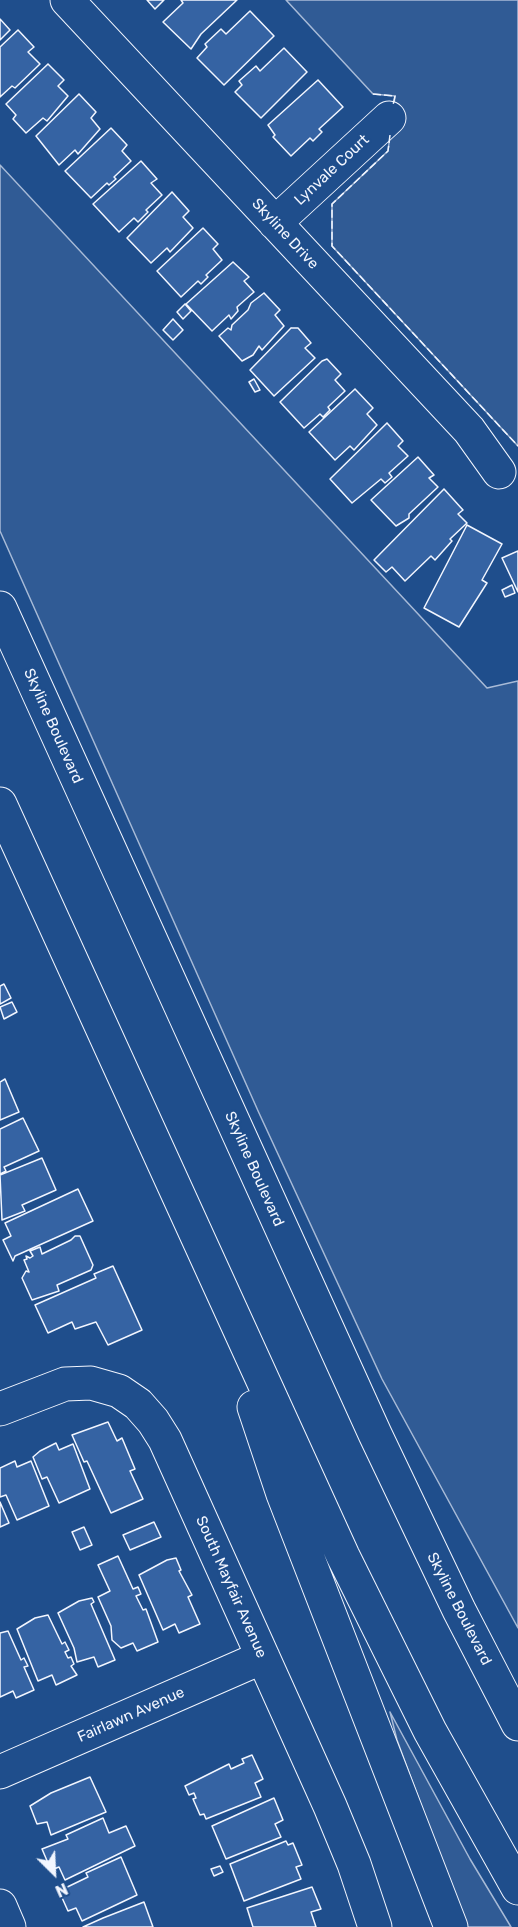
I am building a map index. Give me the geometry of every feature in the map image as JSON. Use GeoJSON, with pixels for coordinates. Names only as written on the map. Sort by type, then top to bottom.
{"type":"FeatureCollection","features":[{"type":"Feature","properties":{"kind":"main road","name":"Skyline Drive"},"geometry":{"type":"LineString","coordinates":[[67,0],[469,430],[499,472]]}},
{"type":"Feature","properties":{"kind":"main road","name":"Lynvale Court"},"geometry":{"type":"LineString","coordinates":[[275,223],[389,118]]}},
{"type":"Feature","properties":{"kind":"main road","name":"Skyline Boulevard"},"geometry":{"type":"LineString","coordinates":[[0,609],[384,1454],[454,1600],[518,1724]]}},
{"type":"Feature","properties":{"kind":"main road"},"geometry":{"type":"LineString","coordinates":[[0,804],[293,1451],[396,1664],[518,1888]]}},
{"type":"Feature","properties":{"kind":"main road"},"geometry":{"type":"LineString","coordinates":[[209,1265],[283,1494],[451,1927]]}},
{"type":"Feature","properties":{"kind":"main road","name":"South Mayfair Avenue"},"geometry":{"type":"LineString","coordinates":[[4,1398],[65,1384],[91,1383],[119,1391],[138,1404],[153,1421],[165,1440],[350,1854],[375,1927]]}},
{"type":"Feature","properties":{"kind":"main road","name":"Fairlawn Avenue"},"geometry":{"type":"LineString","coordinates":[[0,1772],[263,1657]]}},
{"type":"Feature","properties":{"kind":"main road"},"geometry":{"type":"LineString","coordinates":[[0,1906],[9,1927]]}},
{"type":"Feature","properties":{"kind":"shaded area"},"geometry":{"type":"Polygon","coordinates":[[[286,0],[518,0],[518,446],[332,246],[332,204],[388,151],[395,96],[373,94],[286,0]]]}},
{"type":"Feature","properties":{"kind":"shaded area"},"geometry":{"type":"Polygon","coordinates":[[[0,165],[487,688],[518,681],[518,1628],[382,1379],[259,1113],[0,531],[0,165]]]}},
{"type":"Feature","properties":{"kind":"shaded area"},"geometry":{"type":"Polygon","coordinates":[[[390,1712],[470,1859],[511,1927],[466,1927],[397,1740],[390,1712]]]}},
{"type":"Feature","properties":{"kind":"building"},"geometry":{"type":"Polygon","coordinates":[[[147,0],[164,0],[155,9],[147,0]]]}},
{"type":"Feature","properties":{"kind":"building"},"geometry":{"type":"Polygon","coordinates":[[[181,0],[237,0],[201,34],[191,49],[163,22],[183,3],[181,0]]]}},
{"type":"Feature","properties":{"kind":"building"},"geometry":{"type":"Polygon","coordinates":[[[250,11],[274,36],[224,85],[197,58],[207,47],[205,44],[221,29],[226,34],[250,11]]]}},
{"type":"Feature","properties":{"kind":"building"},"geometry":{"type":"Polygon","coordinates":[[[0,19],[10,30],[0,40],[0,19]]]}},
{"type":"Feature","properties":{"kind":"building"},"geometry":{"type":"Polygon","coordinates":[[[18,30],[34,47],[28,52],[40,64],[15,88],[12,86],[0,97],[0,47],[18,30]]]}},
{"type":"Feature","properties":{"kind":"building"},"geometry":{"type":"Polygon","coordinates":[[[284,48],[307,72],[261,118],[235,92],[242,85],[239,81],[256,66],[260,71],[284,48]]]}},
{"type":"Feature","properties":{"kind":"building"},"geometry":{"type":"Polygon","coordinates":[[[48,64],[64,80],[58,86],[68,96],[47,121],[43,118],[26,133],[13,119],[16,115],[6,104],[48,64]]]}},
{"type":"Feature","properties":{"kind":"building"},"geometry":{"type":"Polygon","coordinates":[[[318,80],[343,107],[319,129],[322,132],[313,141],[310,138],[291,156],[273,137],[275,135],[268,125],[318,80]]]}},
{"type":"Feature","properties":{"kind":"building"},"geometry":{"type":"Polygon","coordinates":[[[79,94],[96,112],[91,118],[100,129],[78,154],[75,150],[59,165],[36,136],[79,94]]]}},
{"type":"Feature","properties":{"kind":"building"},"geometry":{"type":"Polygon","coordinates":[[[111,128],[127,145],[122,151],[131,161],[114,177],[116,179],[109,185],[107,183],[91,198],[65,171],[111,128]]]}},
{"type":"Feature","properties":{"kind":"building"},"geometry":{"type":"Polygon","coordinates":[[[141,161],[157,179],[151,183],[162,195],[146,210],[148,212],[138,222],[134,218],[119,232],[93,204],[141,161]]]}},
{"type":"Feature","properties":{"kind":"building"},"geometry":{"type":"Polygon","coordinates":[[[172,192],[189,211],[183,217],[193,228],[170,252],[167,248],[151,263],[127,238],[172,192]]]}},
{"type":"Feature","properties":{"kind":"building"},"geometry":{"type":"Polygon","coordinates":[[[203,228],[218,244],[213,249],[222,260],[206,275],[208,277],[201,284],[198,281],[181,297],[157,271],[203,228]]]}},
{"type":"Feature","properties":{"kind":"building"},"geometry":{"type":"Polygon","coordinates":[[[233,262],[249,277],[244,281],[254,292],[237,307],[238,311],[231,319],[229,315],[212,331],[186,304],[233,262]]]}},
{"type":"Feature","properties":{"kind":"building"},"geometry":{"type":"Polygon","coordinates":[[[264,293],[280,310],[275,315],[284,326],[262,350],[259,346],[253,355],[242,361],[219,336],[228,328],[231,330],[232,325],[248,310],[251,303],[264,293]]]}},
{"type":"Feature","properties":{"kind":"building"},"geometry":{"type":"Polygon","coordinates":[[[185,304],[191,311],[183,319],[177,312],[185,304]]]}},
{"type":"Feature","properties":{"kind":"building"},"geometry":{"type":"Polygon","coordinates":[[[173,319],[183,330],[173,340],[163,330],[173,319]]]}},
{"type":"Feature","properties":{"kind":"building"},"geometry":{"type":"Polygon","coordinates":[[[291,328],[298,328],[311,343],[305,348],[315,358],[274,396],[250,370],[291,328]]]}},
{"type":"Feature","properties":{"kind":"building"},"geometry":{"type":"Polygon","coordinates":[[[327,359],[341,374],[335,380],[345,391],[328,407],[330,410],[323,417],[320,414],[304,428],[280,402],[322,361],[327,359]]]}},
{"type":"Feature","properties":{"kind":"building"},"geometry":{"type":"Polygon","coordinates":[[[254,379],[260,390],[255,392],[249,382],[254,379]]]}},
{"type":"Feature","properties":{"kind":"building"},"geometry":{"type":"Polygon","coordinates":[[[355,389],[373,408],[367,414],[377,425],[354,450],[350,446],[335,460],[309,432],[355,389]]]}},
{"type":"Feature","properties":{"kind":"building"},"geometry":{"type":"Polygon","coordinates":[[[387,423],[403,441],[398,446],[408,456],[389,473],[392,477],[385,483],[381,479],[352,503],[330,479],[387,423]]]}},
{"type":"Feature","properties":{"kind":"building"},"geometry":{"type":"Polygon","coordinates":[[[418,457],[434,475],[429,478],[438,487],[409,514],[409,518],[396,526],[371,500],[418,457]]]}},
{"type":"Feature","properties":{"kind":"building"},"geometry":{"type":"Polygon","coordinates":[[[444,489],[463,510],[458,514],[467,523],[450,539],[452,541],[435,560],[431,556],[405,581],[392,567],[386,572],[374,560],[444,489]]]}},
{"type":"Feature","properties":{"kind":"building"},"geometry":{"type":"Polygon","coordinates":[[[467,525],[502,544],[482,580],[487,583],[459,627],[424,608],[467,525]]]}},
{"type":"Feature","properties":{"kind":"building"},"geometry":{"type":"Polygon","coordinates":[[[518,551],[518,592],[502,558],[518,551]]]}},
{"type":"Feature","properties":{"kind":"building"},"geometry":{"type":"Polygon","coordinates":[[[512,585],[515,593],[505,597],[502,590],[512,585]]]}},
{"type":"Feature","properties":{"kind":"building"},"geometry":{"type":"Polygon","coordinates":[[[4,984],[11,998],[0,1004],[0,986],[4,984]]]}},
{"type":"Feature","properties":{"kind":"building"},"geometry":{"type":"Polygon","coordinates":[[[12,1002],[17,1012],[4,1019],[0,1007],[12,1002]]]}},
{"type":"Feature","properties":{"kind":"building"},"geometry":{"type":"Polygon","coordinates":[[[5,1079],[19,1112],[0,1120],[0,1082],[5,1079]]]}},
{"type":"Feature","properties":{"kind":"building"},"geometry":{"type":"Polygon","coordinates":[[[23,1118],[39,1151],[4,1167],[6,1171],[0,1174],[0,1129],[23,1118]]]}},
{"type":"Feature","properties":{"kind":"building"},"geometry":{"type":"Polygon","coordinates":[[[42,1158],[56,1190],[22,1205],[25,1211],[2,1220],[0,1175],[42,1158]]]}},
{"type":"Feature","properties":{"kind":"building"},"geometry":{"type":"Polygon","coordinates":[[[78,1189],[93,1221],[15,1256],[13,1261],[3,1240],[11,1236],[5,1223],[78,1189]]]}},
{"type":"Feature","properties":{"kind":"building"},"geometry":{"type":"Polygon","coordinates":[[[75,1236],[80,1236],[93,1265],[91,1270],[57,1285],[59,1291],[32,1300],[22,1278],[26,1271],[29,1272],[24,1260],[27,1259],[26,1256],[30,1258],[33,1256],[30,1251],[40,1247],[42,1254],[75,1236]]]}},
{"type":"Feature","properties":{"kind":"building"},"geometry":{"type":"Polygon","coordinates":[[[113,1266],[142,1330],[108,1345],[96,1322],[75,1329],[72,1322],[48,1333],[35,1305],[96,1278],[94,1274],[113,1266]]]}},
{"type":"Feature","properties":{"kind":"building"},"geometry":{"type":"Polygon","coordinates":[[[108,1422],[117,1441],[122,1438],[135,1469],[130,1471],[143,1499],[111,1513],[72,1435],[108,1422]]]}},
{"type":"Feature","properties":{"kind":"building"},"geometry":{"type":"Polygon","coordinates":[[[56,1443],[59,1450],[73,1444],[90,1489],[59,1503],[47,1477],[42,1479],[33,1457],[56,1443]]]}},
{"type":"Feature","properties":{"kind":"building"},"geometry":{"type":"Polygon","coordinates":[[[15,1461],[17,1467],[31,1461],[49,1506],[17,1520],[6,1495],[0,1497],[0,1468],[15,1461]]]}},
{"type":"Feature","properties":{"kind":"building"},"geometry":{"type":"Polygon","coordinates":[[[0,1502],[9,1523],[0,1527],[0,1502]]]}},
{"type":"Feature","properties":{"kind":"building"},"geometry":{"type":"Polygon","coordinates":[[[154,1522],[161,1537],[130,1550],[123,1535],[154,1522]]]}},
{"type":"Feature","properties":{"kind":"building"},"geometry":{"type":"Polygon","coordinates":[[[84,1527],[92,1545],[80,1550],[72,1532],[84,1527]]]}},
{"type":"Feature","properties":{"kind":"building"},"geometry":{"type":"Polygon","coordinates":[[[118,1556],[133,1589],[138,1587],[141,1594],[136,1596],[143,1610],[146,1609],[158,1642],[137,1651],[133,1643],[121,1648],[112,1640],[111,1626],[98,1597],[110,1591],[98,1565],[118,1556]]]}},
{"type":"Feature","properties":{"kind":"building"},"geometry":{"type":"Polygon","coordinates":[[[176,1558],[181,1570],[179,1571],[192,1595],[188,1597],[200,1624],[179,1633],[175,1624],[163,1630],[139,1575],[167,1560],[176,1558]]]}},
{"type":"Feature","properties":{"kind":"building"},"geometry":{"type":"Polygon","coordinates":[[[92,1598],[94,1602],[91,1604],[115,1660],[98,1667],[94,1657],[77,1662],[74,1648],[58,1613],[79,1601],[92,1598]]]}},
{"type":"Feature","properties":{"kind":"building"},"geometry":{"type":"Polygon","coordinates":[[[48,1615],[62,1644],[65,1642],[69,1650],[65,1652],[68,1658],[71,1657],[74,1664],[71,1666],[77,1675],[56,1685],[52,1675],[38,1681],[17,1629],[35,1618],[48,1615]]]}},
{"type":"Feature","properties":{"kind":"building"},"geometry":{"type":"Polygon","coordinates":[[[8,1631],[21,1660],[24,1658],[28,1666],[24,1667],[34,1690],[16,1698],[13,1691],[0,1697],[0,1633],[8,1631]]]}},
{"type":"Feature","properties":{"kind":"building"},"geometry":{"type":"Polygon","coordinates":[[[252,1755],[263,1779],[255,1783],[261,1797],[206,1819],[204,1814],[200,1815],[193,1799],[196,1798],[194,1793],[189,1795],[185,1786],[229,1764],[231,1769],[244,1763],[242,1759],[252,1755]]]}},
{"type":"Feature","properties":{"kind":"building"},"geometry":{"type":"Polygon","coordinates":[[[90,1777],[106,1812],[51,1835],[47,1822],[37,1824],[30,1806],[51,1793],[90,1777]]]}},
{"type":"Feature","properties":{"kind":"building"},"geometry":{"type":"Polygon","coordinates":[[[274,1798],[283,1820],[275,1824],[281,1837],[226,1859],[212,1826],[274,1798]]]}},
{"type":"Feature","properties":{"kind":"building"},"geometry":{"type":"Polygon","coordinates":[[[103,1818],[109,1833],[126,1826],[135,1846],[65,1880],[59,1867],[51,1870],[42,1849],[68,1839],[66,1835],[103,1818]]]}},
{"type":"Feature","properties":{"kind":"building"},"geometry":{"type":"Polygon","coordinates":[[[286,1841],[288,1845],[293,1843],[302,1865],[296,1867],[301,1879],[244,1901],[230,1864],[286,1841]]]}},
{"type":"Feature","properties":{"kind":"building"},"geometry":{"type":"Polygon","coordinates":[[[121,1857],[137,1895],[82,1921],[76,1908],[68,1911],[59,1891],[88,1877],[86,1873],[121,1857]]]}},
{"type":"Feature","properties":{"kind":"building"},"geometry":{"type":"Polygon","coordinates":[[[220,1866],[223,1872],[214,1876],[211,1869],[220,1866]]]}},
{"type":"Feature","properties":{"kind":"building"},"geometry":{"type":"Polygon","coordinates":[[[312,1887],[321,1909],[311,1912],[316,1927],[253,1927],[247,1908],[312,1887]]]}},
{"type":"Feature","properties":{"kind":"building"},"geometry":{"type":"Polygon","coordinates":[[[144,1902],[153,1927],[83,1927],[103,1918],[144,1902]]]}},
{"type":"Feature","properties":{"kind":"fence"},"geometry":{"type":"LineString","coordinates":[[373,94],[395,96],[393,105]]}},
{"type":"Feature","properties":{"kind":"fence"},"geometry":{"type":"LineString","coordinates":[[390,135],[388,151],[332,204],[332,246],[518,446]]}}]}
